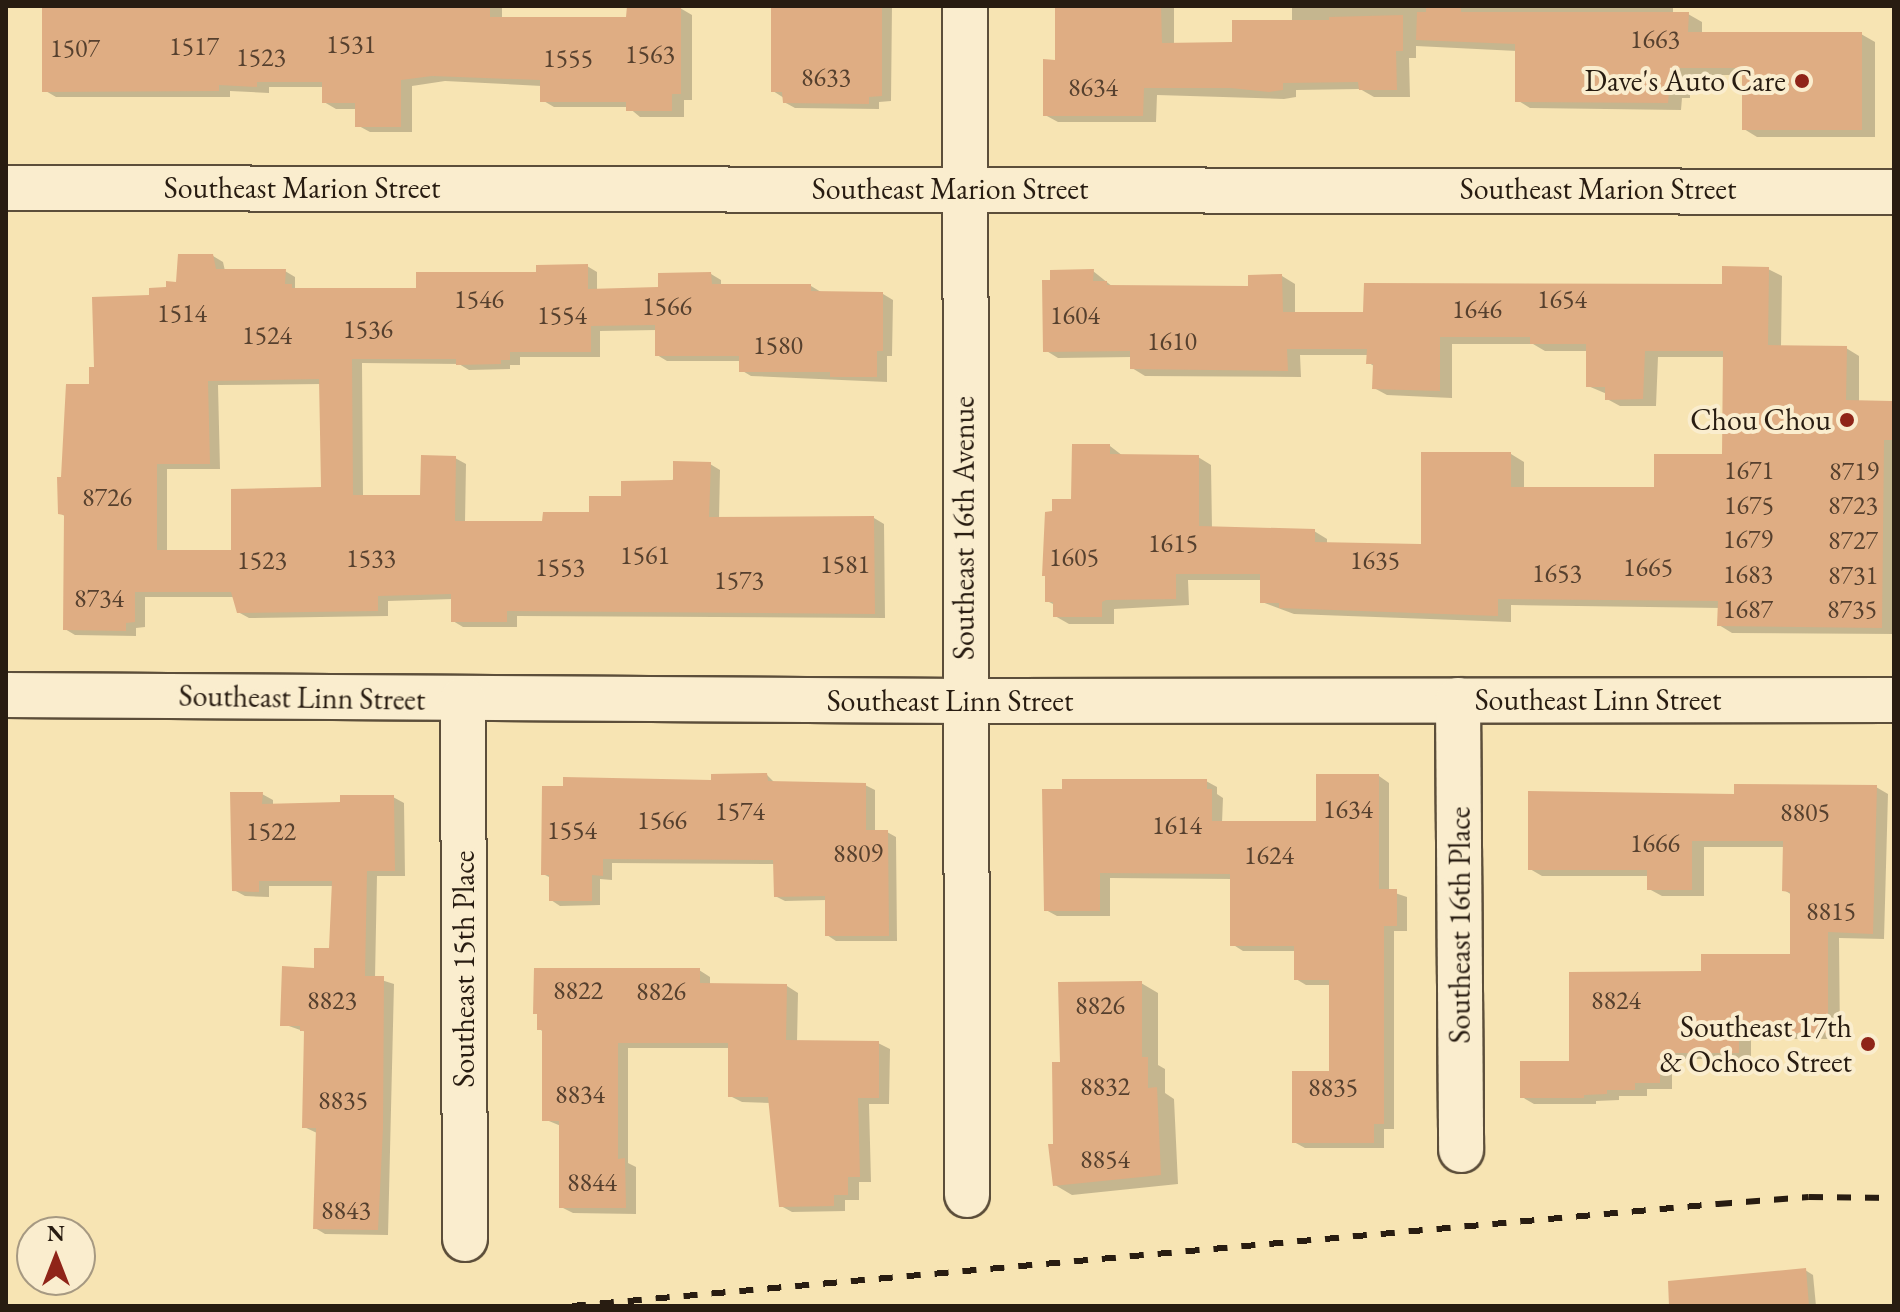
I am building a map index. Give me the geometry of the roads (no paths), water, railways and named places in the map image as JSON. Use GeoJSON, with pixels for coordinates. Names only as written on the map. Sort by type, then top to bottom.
{"type":"FeatureCollection","features":[{"type":"Feature","properties":{"kind":"street","name":"Southeast 16th Avenue"},"geometry":{"type":"LineString","coordinates":[[965,6],[967,1195]]}},
{"type":"Feature","properties":{"kind":"street","name":"Southeast Marion Street"},"geometry":{"type":"LineString","coordinates":[[6,188],[1894,192]]}},
{"type":"Feature","properties":{"kind":"street","name":"Southeast Linn Street"},"geometry":{"type":"LineString","coordinates":[[6,695],[964,701],[1894,700]]}},
{"type":"Feature","properties":{"kind":"street","name":"Southeast 15th Place"},"geometry":{"type":"LineString","coordinates":[[463,699],[465,1239]]}},
{"type":"Feature","properties":{"kind":"street","name":"Southeast 16th Place"},"geometry":{"type":"LineString","coordinates":[[1458,700],[1461,1150]]}},
{"type":"Feature","properties":{"kind":"railway"},"geometry":{"type":"LineString","coordinates":[[572,1306],[1718,1204],[1809,1197],[1894,1198]]}},
{"type":"Feature","properties":{"kind":"place","name":"Dave's Auto Care"},"geometry":{"type":"Point","coordinates":[1802,81]}},
{"type":"Feature","properties":{"kind":"place","name":"Chou Chou"},"geometry":{"type":"Point","coordinates":[1847,420]}},
{"type":"Feature","properties":{"kind":"place","name":"Southeast 17th & Ochoco Street"},"geometry":{"type":"Point","coordinates":[1868,1044]}}]}
